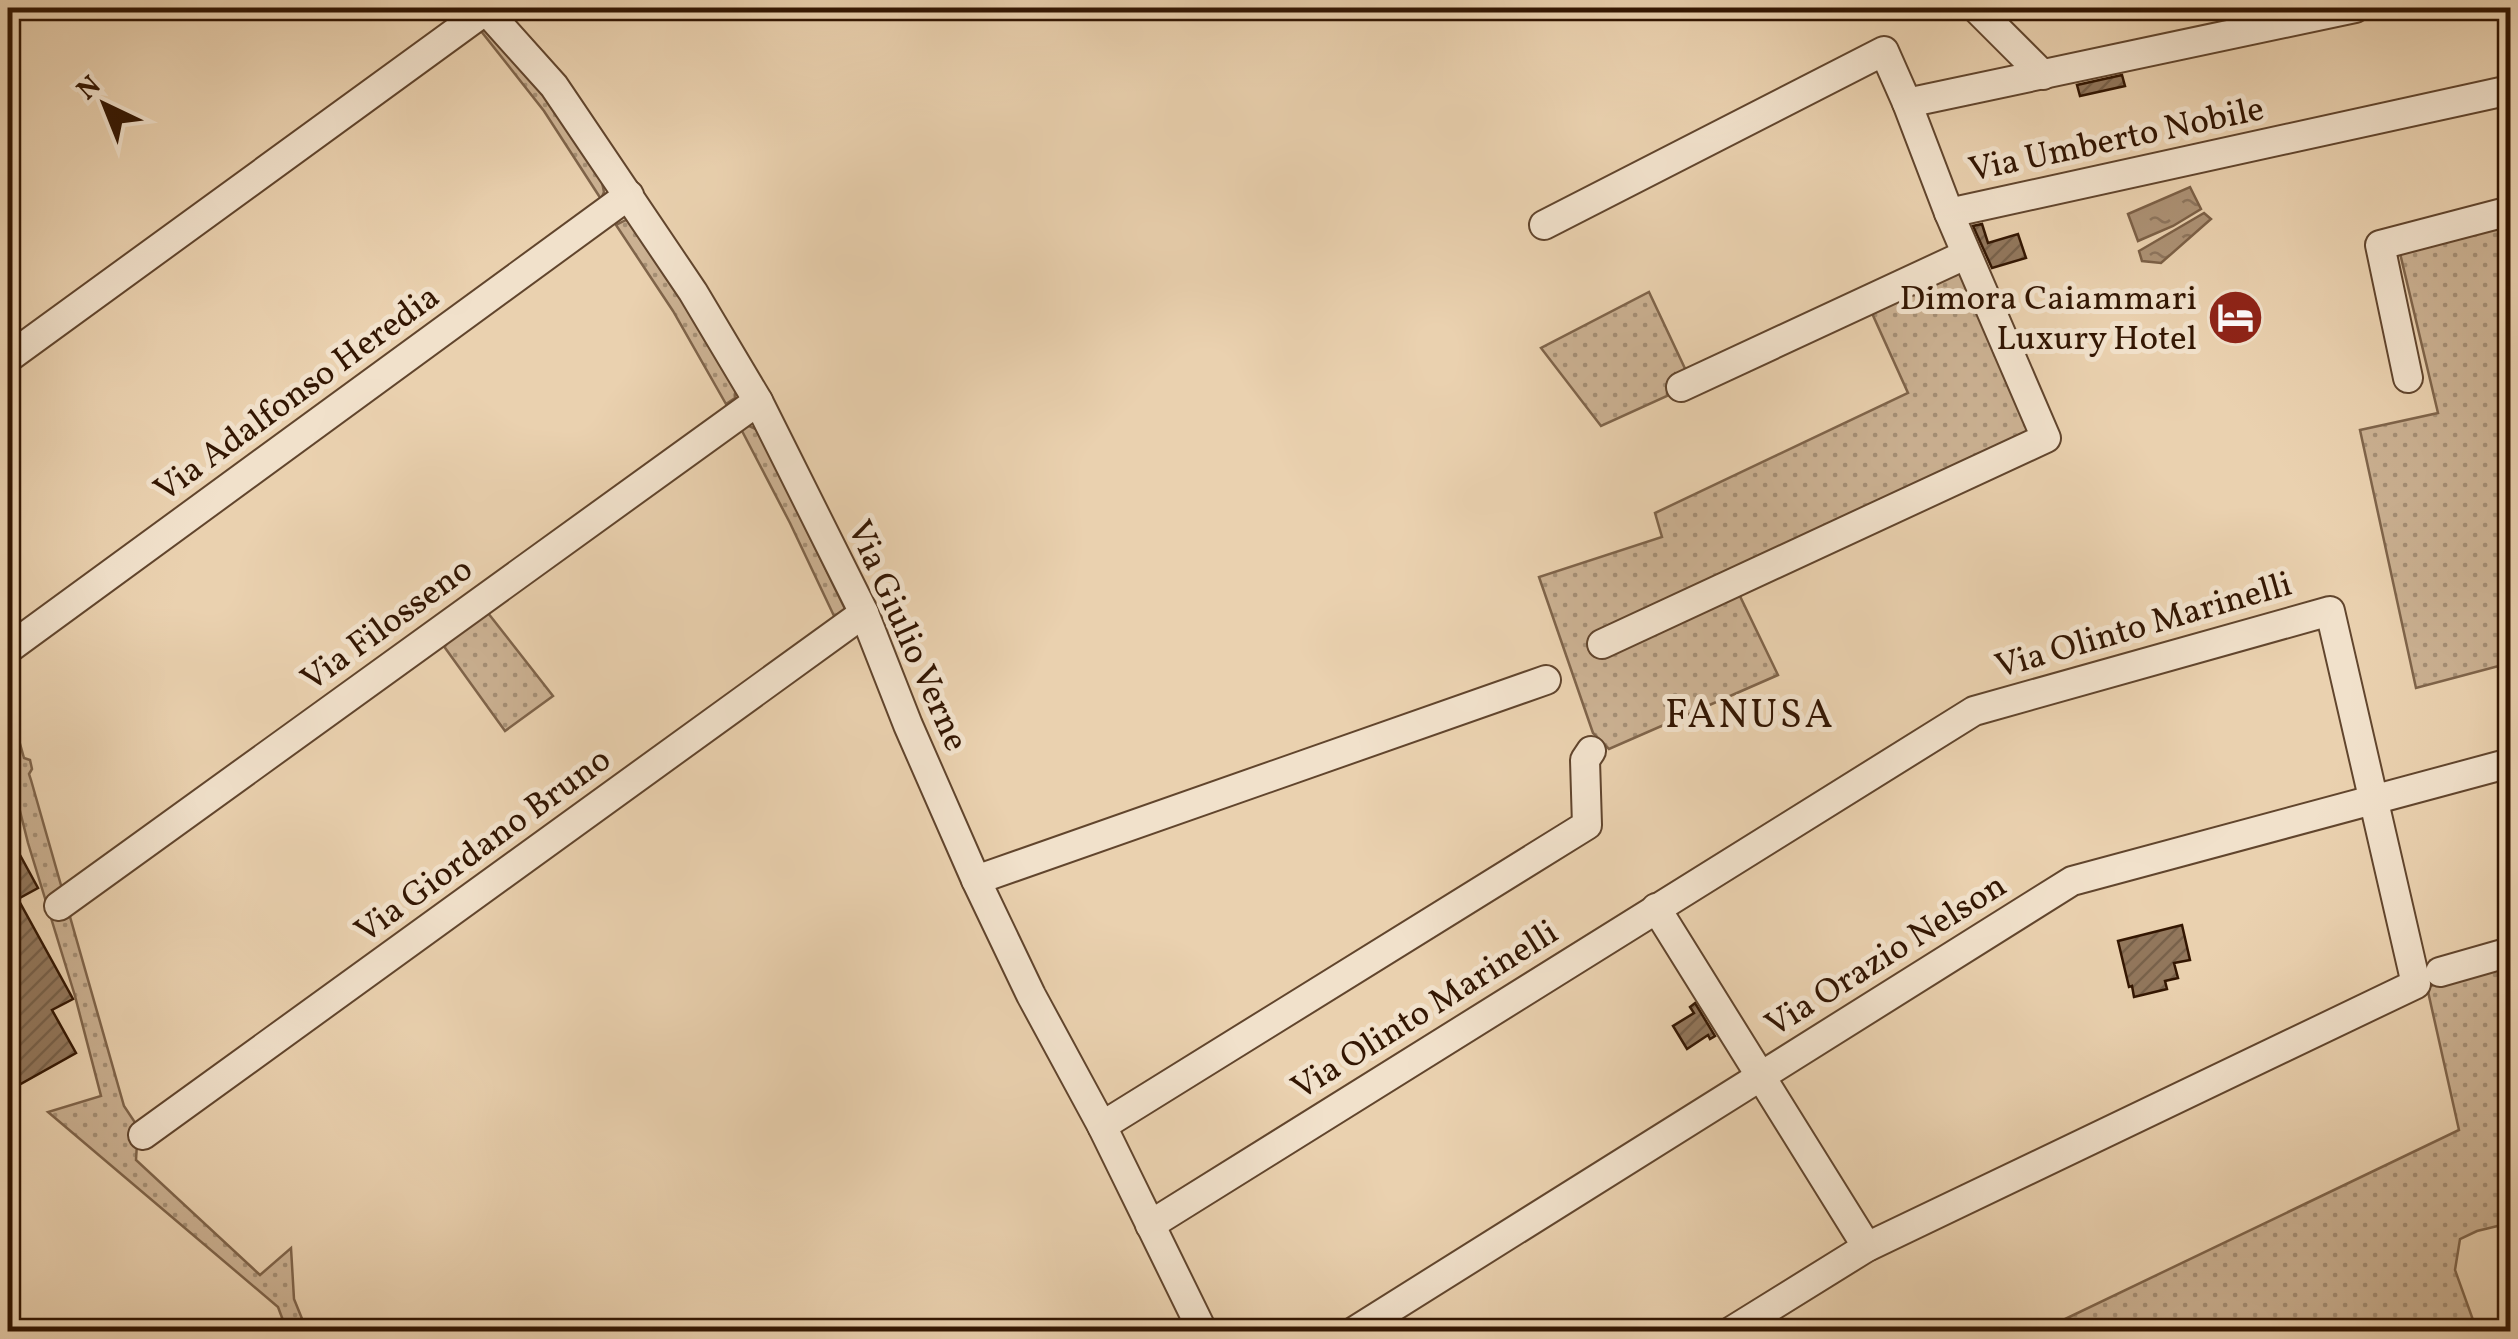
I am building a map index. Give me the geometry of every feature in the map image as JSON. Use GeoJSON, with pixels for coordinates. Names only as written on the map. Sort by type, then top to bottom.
{"type":"FeatureCollection","features":[{"type":"Feature","properties":{"kind":"street"},"geometry":{"type":"LineString","coordinates":[[1976,8],[2043,75]]}},
{"type":"Feature","properties":{"kind":"street"},"geometry":{"type":"LineString","coordinates":[[1907,102],[2354,8]]}},
{"type":"Feature","properties":{"kind":"street"},"geometry":{"type":"LineString","coordinates":[[8,358],[485,9]]}},
{"type":"Feature","properties":{"kind":"street","name":"Via Giulio Verne"},"geometry":{"type":"LineString","coordinates":[[485,9],[554,86],[693,292],[758,401],[864,613],[976,880],[1203,1332]]}},
{"type":"Feature","properties":{"kind":"street","name":"Via Umberto Nobile"},"geometry":{"type":"LineString","coordinates":[[1544,225],[1884,52],[1949,213],[2510,90]]}},
{"type":"Feature","properties":{"kind":"street","name":"Via Adalfonso Heredia"},"geometry":{"type":"LineString","coordinates":[[8,649],[629,195]]}},
{"type":"Feature","properties":{"kind":"street"},"geometry":{"type":"LineString","coordinates":[[2408,378],[2380,245],[2510,211]]}},
{"type":"Feature","properties":{"kind":"street"},"geometry":{"type":"LineString","coordinates":[[1602,644],[2046,438],[1949,213]]}},
{"type":"Feature","properties":{"kind":"street"},"geometry":{"type":"LineString","coordinates":[[1681,388],[1965,255]]}},
{"type":"Feature","properties":{"kind":"street","name":"Via Filosseno"},"geometry":{"type":"LineString","coordinates":[[59,906],[758,401]]}},
{"type":"Feature","properties":{"kind":"street","name":"Via Olinto Marinelli"},"geometry":{"type":"LineString","coordinates":[[1150,1224],[1974,711],[2330,611],[2416,984],[1867,1247],[1730,1332]]}},
{"type":"Feature","properties":{"kind":"street","name":"Via Giordano Bruno"},"geometry":{"type":"LineString","coordinates":[[143,1136],[864,613]]}},
{"type":"Feature","properties":{"kind":"street"},"geometry":{"type":"LineString","coordinates":[[976,880],[1546,680]]}},
{"type":"Feature","properties":{"kind":"street"},"geometry":{"type":"LineString","coordinates":[[1102,1126],[1588,825],[1586,760],[1591,751]]}},
{"type":"Feature","properties":{"kind":"street","name":"Via Orazio Nelson"},"geometry":{"type":"LineString","coordinates":[[1353,1332],[2072,882],[2510,763]]}},
{"type":"Feature","properties":{"kind":"street"},"geometry":{"type":"LineString","coordinates":[[1656,908],[1867,1247]]}},
{"type":"Feature","properties":{"kind":"street"},"geometry":{"type":"LineString","coordinates":[[2440,972],[2510,952]]}},
{"type":"Feature","properties":{"kind":"shaded area"},"geometry":{"type":"Polygon","coordinates":[[[485,27],[546,91],[600,173],[604,192],[601,199],[544,111],[481,31],[485,27]]]}},
{"type":"Feature","properties":{"kind":"shaded area"},"geometry":{"type":"Polygon","coordinates":[[[634,221],[736,387],[735,398],[726,404],[673,311],[616,225],[634,221]]]}},
{"type":"Feature","properties":{"kind":"shaded area"},"geometry":{"type":"Polygon","coordinates":[[[2510,221],[2510,663],[2416,688],[2360,430],[2438,413],[2399,249],[2510,221]]]}},
{"type":"Feature","properties":{"kind":"shaded area"},"geometry":{"type":"Polygon","coordinates":[[[1963,266],[2027,428],[2024,438],[1738,592],[1778,675],[1609,749],[1593,733],[1539,577],[1662,537],[1655,513],[1908,393],[1871,311],[1963,266]]]}},
{"type":"Feature","properties":{"kind":"shaded area"},"geometry":{"type":"Polygon","coordinates":[[[1649,292],[1688,375],[1675,373],[1667,384],[1667,396],[1601,426],[1541,348],[1649,292]]]}},
{"type":"Feature","properties":{"kind":"shaded area"},"geometry":{"type":"Polygon","coordinates":[[[747,425],[758,430],[846,611],[835,618],[741,429],[747,425]]]}},
{"type":"Feature","properties":{"kind":"shaded area"},"geometry":{"type":"Polygon","coordinates":[[[488,613],[553,696],[505,731],[443,645],[488,613]]]}},
{"type":"Feature","properties":{"kind":"shaded area"},"geometry":{"type":"Polygon","coordinates":[[[8,701],[24,758],[30,760],[29,774],[124,1106],[138,1127],[136,1160],[260,1275],[291,1248],[294,1299],[307,1331],[287,1331],[278,1307],[48,1112],[101,1096],[8,763],[8,701]]]}},
{"type":"Feature","properties":{"kind":"shaded area"},"geometry":{"type":"Polygon","coordinates":[[[2510,962],[2510,1040],[2506,1042],[2510,1059],[2510,1223],[2460,1239],[2455,1270],[2477,1331],[2038,1332],[2459,1130],[2427,987],[2510,962]]]}},
{"type":"Feature","properties":{"kind":"water"},"geometry":{"type":"Polygon","coordinates":[[[2190,187],[2201,209],[2138,241],[2128,214],[2190,187]]]}},
{"type":"Feature","properties":{"kind":"water"},"geometry":{"type":"Polygon","coordinates":[[[2204,213],[2211,219],[2161,263],[2142,261],[2139,251],[2204,213]]]}},
{"type":"Feature","properties":{"kind":"building"},"geometry":{"type":"Polygon","coordinates":[[[2122,75],[2125,86],[2080,96],[2077,85],[2122,75]]]}},
{"type":"Feature","properties":{"kind":"building"},"geometry":{"type":"Polygon","coordinates":[[[1982,224],[1988,243],[2018,234],[2026,258],[1992,268],[1973,226],[1982,224]]]}},
{"type":"Feature","properties":{"kind":"building"},"geometry":{"type":"Polygon","coordinates":[[[8,833],[38,888],[18,899],[73,999],[52,1010],[76,1053],[8,1091],[8,833]]]}},
{"type":"Feature","properties":{"kind":"building"},"geometry":{"type":"Polygon","coordinates":[[[2182,925],[2190,960],[2174,963],[2178,978],[2165,981],[2167,989],[2134,997],[2118,941],[2182,925]]]}},
{"type":"Feature","properties":{"kind":"building"},"geometry":{"type":"Polygon","coordinates":[[[1695,1003],[1715,1036],[1710,1039],[1708,1035],[1687,1049],[1673,1026],[1694,1013],[1690,1007],[1695,1003]]]}},
{"type":"Feature","properties":{"kind":"place","name":"Dimora Caiammari Luxury Hotel"},"geometry":{"type":"Point","coordinates":[2236,317]}},
{"type":"Feature","properties":{"kind":"district","name":"FANUSA"},"geometry":{"type":"Point","coordinates":[1750,713]}}]}
